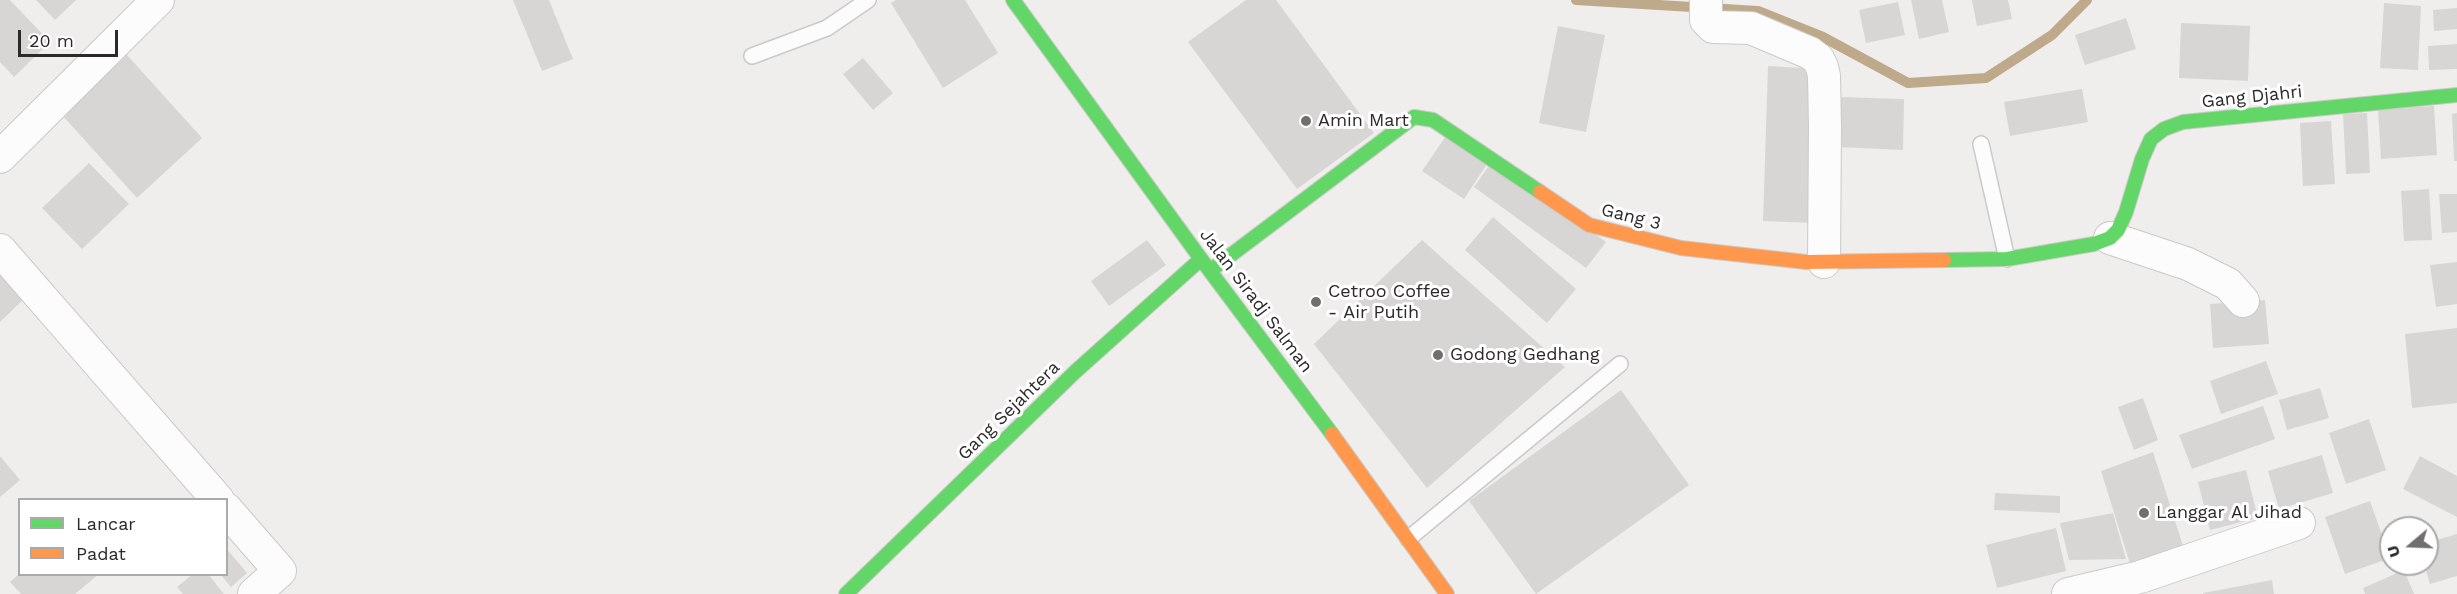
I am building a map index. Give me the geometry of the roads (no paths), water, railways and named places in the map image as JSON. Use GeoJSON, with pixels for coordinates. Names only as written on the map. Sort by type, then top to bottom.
{"type":"FeatureCollection","features":[{"type":"Feature","properties":{"kind":"street"},"geometry":{"type":"LineString","coordinates":[[0,158],[158,0]]}},
{"type":"Feature","properties":{"kind":"street","name":"Jalan Siradj Salman"},"geometry":{"type":"LineString","coordinates":[[1013,0],[1447,594]]}},
{"type":"Feature","properties":{"kind":"street"},"geometry":{"type":"LineString","coordinates":[[1706,10],[1716,28],[1751,28],[1810,53],[1818,59],[1822,67],[1825,127],[1824,262]]}},
{"type":"Feature","properties":{"kind":"street","name":"Gang Djahri"},"geometry":{"type":"LineString","coordinates":[[2114,234],[2151,139],[2164,129],[2183,122],[2457,95]]}},
{"type":"Feature","properties":{"kind":"street","name":"Gang 3"},"geometry":{"type":"LineString","coordinates":[[1211,270],[1385,136],[1414,117],[1433,120],[1588,225],[1681,248],[1806,262],[2007,259],[2094,244],[2114,234]]}},
{"type":"Feature","properties":{"kind":"street"},"geometry":{"type":"LineString","coordinates":[[2114,234],[2188,264],[2228,284],[2242,301]]}},
{"type":"Feature","properties":{"kind":"street"},"geometry":{"type":"LineString","coordinates":[[0,250],[216,498]]}},
{"type":"Feature","properties":{"kind":"street","name":"Gang Sejahtera"},"geometry":{"type":"LineString","coordinates":[[846,594],[1076,371],[1201,259]]}},
{"type":"Feature","properties":{"kind":"street"},"geometry":{"type":"LineString","coordinates":[[228,511],[280,571],[254,594]]}},
{"type":"Feature","properties":{"kind":"street"},"geometry":{"type":"LineString","coordinates":[[2068,594],[2142,586],[2299,524]]}},
{"type":"Feature","properties":{"kind":"lane"},"geometry":{"type":"LineString","coordinates":[[752,56],[827,28],[868,0]]}},
{"type":"Feature","properties":{"kind":"lane"},"geometry":{"type":"LineString","coordinates":[[1981,144],[2007,259]]}},
{"type":"Feature","properties":{"kind":"lane"},"geometry":{"type":"LineString","coordinates":[[1408,539],[1620,364]]}},
{"type":"Feature","properties":{"kind":"waterway"},"geometry":{"type":"LineString","coordinates":[[1576,0],[1758,11],[1823,37],[1908,83],[1986,78],[2052,35],[2087,0]]}},
{"type":"Feature","properties":{"kind":"place","name":"Amin Mart"},"geometry":{"type":"Point","coordinates":[1306,121]}},
{"type":"Feature","properties":{"kind":"place","name":"Cetroo Coffee - Air Putih"},"geometry":{"type":"Point","coordinates":[1316,302]}},
{"type":"Feature","properties":{"kind":"place","name":"Godong Gedhang"},"geometry":{"type":"Point","coordinates":[1438,355]}},
{"type":"Feature","properties":{"kind":"place","name":"Langgar Al Jihad"},"geometry":{"type":"Point","coordinates":[2144,513]}}]}
